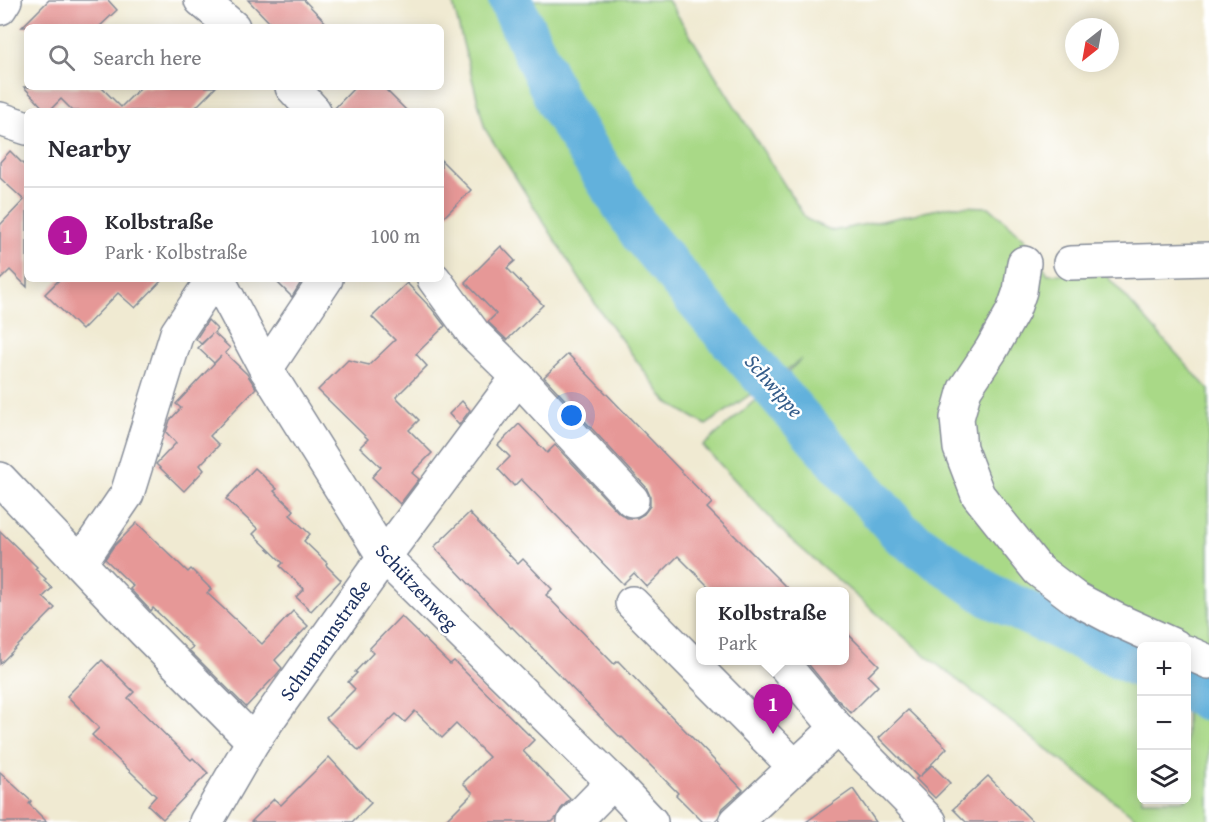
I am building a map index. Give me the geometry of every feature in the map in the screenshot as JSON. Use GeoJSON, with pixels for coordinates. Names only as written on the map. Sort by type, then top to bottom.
{"type":"FeatureCollection","features":[{"type":"Feature","properties":{"kind":"street"},"geometry":{"type":"LineString","coordinates":[[0,8],[5,0]]}},
{"type":"Feature","properties":{"kind":"street"},"geometry":{"type":"LineString","coordinates":[[201,0],[229,24]]}},
{"type":"Feature","properties":{"kind":"street"},"geometry":{"type":"LineString","coordinates":[[295,90],[311,108]]}},
{"type":"Feature","properties":{"kind":"street"},"geometry":{"type":"LineString","coordinates":[[0,119],[24,127]]}},
{"type":"Feature","properties":{"kind":"street"},"geometry":{"type":"LineString","coordinates":[[1070,263],[1209,260]]}},
{"type":"Feature","properties":{"kind":"street"},"geometry":{"type":"LineString","coordinates":[[1024,263],[1020,291],[1013,311],[965,389],[957,418],[960,448],[978,495],[1038,570],[1075,598],[1166,642]]}},
{"type":"Feature","properties":{"kind":"street"},"geometry":{"type":"LineString","coordinates":[[80,563],[127,494],[177,333],[211,282]]}},
{"type":"Feature","properties":{"kind":"street","name":"Schützenweg"},"geometry":{"type":"LineString","coordinates":[[220,282],[266,369],[384,557],[651,822]]}},
{"type":"Feature","properties":{"kind":"street"},"geometry":{"type":"LineString","coordinates":[[266,369],[324,282]]}},
{"type":"Feature","properties":{"kind":"street"},"geometry":{"type":"LineString","coordinates":[[436,282],[474,334],[518,377],[632,500]]}},
{"type":"Feature","properties":{"kind":"street","name":"Schumannstraße"},"geometry":{"type":"LineString","coordinates":[[206,822],[253,741],[384,557],[518,377]]}},
{"type":"Feature","properties":{"kind":"street"},"geometry":{"type":"LineString","coordinates":[[0,478],[145,632],[253,741]]}},
{"type":"Feature","properties":{"kind":"street"},"geometry":{"type":"LineString","coordinates":[[632,603],[795,767]]}},
{"type":"Feature","properties":{"kind":"street"},"geometry":{"type":"LineString","coordinates":[[1191,654],[1209,662]]}},
{"type":"Feature","properties":{"kind":"street"},"geometry":{"type":"LineString","coordinates":[[784,665],[837,728],[930,822]]}},
{"type":"Feature","properties":{"kind":"street"},"geometry":{"type":"LineString","coordinates":[[736,822],[837,728]]}},
{"type":"Feature","properties":{"kind":"street"},"geometry":{"type":"LineString","coordinates":[[574,822],[613,782]]}},
{"type":"Feature","properties":{"kind":"green space"},"geometry":{"type":"Polygon","coordinates":[[[452,0],[668,0],[806,219],[833,231],[953,206],[989,207],[1025,239],[1048,274],[1105,274],[1209,390],[1209,822],[1141,822],[925,655],[849,590],[849,587],[846,587],[789,538],[703,446],[802,359],[706,425],[667,402],[598,308],[485,129],[452,0]]]}},
{"type":"Feature","properties":{"kind":"building"},"geometry":{"type":"Polygon","coordinates":[[[49,0],[108,0],[117,10],[102,24],[25,24],[49,0]]]}},
{"type":"Feature","properties":{"kind":"building"},"geometry":{"type":"Polygon","coordinates":[[[248,0],[304,0],[327,24],[271,24],[248,0]]]}},
{"type":"Feature","properties":{"kind":"building"},"geometry":{"type":"Polygon","coordinates":[[[27,90],[104,90],[121,107],[138,90],[213,90],[195,108],[70,108],[61,99],[52,108],[43,108],[27,90]]]}},
{"type":"Feature","properties":{"kind":"building"},"geometry":{"type":"Polygon","coordinates":[[[352,90],[386,90],[404,108],[335,108],[352,90]]]}},
{"type":"Feature","properties":{"kind":"building"},"geometry":{"type":"Polygon","coordinates":[[[10,151],[24,165],[24,200],[0,178],[0,162],[10,151]]]}},
{"type":"Feature","properties":{"kind":"building"},"geometry":{"type":"Polygon","coordinates":[[[444,163],[471,190],[444,217],[444,163]]]}},
{"type":"Feature","properties":{"kind":"building"},"geometry":{"type":"Polygon","coordinates":[[[24,200],[24,282],[27,282],[27,287],[10,270],[0,280],[0,225],[24,200]]]}},
{"type":"Feature","properties":{"kind":"building"},"geometry":{"type":"Polygon","coordinates":[[[501,246],[515,261],[507,268],[543,305],[507,340],[488,322],[496,314],[465,282],[501,246]]]}},
{"type":"Feature","properties":{"kind":"building"},"geometry":{"type":"Polygon","coordinates":[[[57,282],[160,282],[135,308],[118,293],[82,330],[45,294],[57,282]]]}},
{"type":"Feature","properties":{"kind":"building"},"geometry":{"type":"Polygon","coordinates":[[[277,282],[301,282],[292,297],[277,282]]]}},
{"type":"Feature","properties":{"kind":"building"},"geometry":{"type":"Polygon","coordinates":[[[407,283],[445,326],[416,354],[427,366],[396,397],[419,420],[409,430],[432,453],[412,473],[419,479],[400,504],[372,477],[381,467],[360,447],[368,439],[318,390],[348,360],[369,365],[395,340],[372,317],[407,283]]]}},
{"type":"Feature","properties":{"kind":"building"},"geometry":{"type":"Polygon","coordinates":[[[208,320],[217,329],[214,333],[230,348],[225,353],[247,374],[256,388],[210,436],[219,445],[200,465],[204,470],[184,491],[156,464],[176,443],[166,432],[170,420],[181,408],[176,404],[221,356],[214,363],[198,348],[212,334],[201,344],[196,339],[208,320]]]}},
{"type":"Feature","properties":{"kind":"building"},"geometry":{"type":"Polygon","coordinates":[[[568,354],[712,503],[707,508],[786,587],[709,587],[678,556],[647,587],[634,573],[623,584],[521,479],[514,486],[498,469],[510,457],[498,445],[519,424],[547,453],[555,445],[619,513],[627,518],[637,518],[644,514],[650,506],[650,496],[646,487],[544,377],[568,354]]]}},
{"type":"Feature","properties":{"kind":"building"},"geometry":{"type":"Polygon","coordinates":[[[462,401],[470,410],[459,425],[449,414],[462,401]]]}},
{"type":"Feature","properties":{"kind":"building"},"geometry":{"type":"Polygon","coordinates":[[[255,468],[277,489],[274,491],[294,510],[290,515],[310,534],[304,541],[341,580],[311,611],[296,597],[304,589],[280,566],[283,563],[253,534],[258,529],[226,499],[255,468]]]}},
{"type":"Feature","properties":{"kind":"building"},"geometry":{"type":"Polygon","coordinates":[[[469,513],[518,564],[523,559],[552,589],[546,595],[614,664],[618,661],[743,790],[723,808],[714,822],[703,822],[676,795],[678,793],[511,628],[434,547],[469,513]]]}},
{"type":"Feature","properties":{"kind":"building"},"geometry":{"type":"Polygon","coordinates":[[[137,523],[188,572],[191,569],[211,589],[207,593],[262,644],[293,611],[308,626],[275,660],[282,668],[246,707],[189,650],[193,647],[153,608],[151,611],[130,589],[133,586],[105,559],[113,547],[137,523]]]}},
{"type":"Feature","properties":{"kind":"building"},"geometry":{"type":"Polygon","coordinates":[[[0,531],[37,567],[35,569],[46,579],[44,581],[52,588],[43,597],[55,608],[0,664],[0,531]]]}},
{"type":"Feature","properties":{"kind":"building"},"geometry":{"type":"Polygon","coordinates":[[[401,616],[450,664],[454,661],[534,740],[523,751],[570,799],[552,822],[444,822],[473,793],[463,783],[489,757],[456,724],[442,738],[415,711],[405,722],[396,714],[359,751],[326,718],[355,689],[348,682],[373,653],[369,649],[401,616]]]}},
{"type":"Feature","properties":{"kind":"building"},"geometry":{"type":"Polygon","coordinates":[[[849,635],[879,665],[868,676],[878,686],[851,713],[809,665],[849,665],[849,635]]]}},
{"type":"Feature","properties":{"kind":"building"},"geometry":{"type":"Polygon","coordinates":[[[102,660],[134,692],[128,698],[191,760],[193,758],[208,773],[163,819],[148,805],[156,796],[92,735],[99,728],[67,696],[102,660]]]}},
{"type":"Feature","properties":{"kind":"building"},"geometry":{"type":"Polygon","coordinates":[[[908,710],[947,748],[919,777],[932,765],[950,783],[935,798],[916,779],[918,777],[879,738],[908,710]]]}},
{"type":"Feature","properties":{"kind":"building"},"geometry":{"type":"Polygon","coordinates":[[[329,757],[371,803],[352,822],[251,822],[274,799],[281,805],[329,757]]]}},
{"type":"Feature","properties":{"kind":"building"},"geometry":{"type":"Polygon","coordinates":[[[0,772],[31,801],[29,804],[47,822],[0,822],[0,772]]]}},
{"type":"Feature","properties":{"kind":"building"},"geometry":{"type":"Polygon","coordinates":[[[988,776],[1033,822],[966,822],[953,809],[988,776]]]}},
{"type":"Feature","properties":{"kind":"building"},"geometry":{"type":"Polygon","coordinates":[[[853,789],[876,822],[806,822],[853,789]]]}},
{"type":"Feature","properties":{"kind":"waterway","name":"Schwippe"},"geometry":{"type":"LineString","coordinates":[[510,0],[560,106],[641,233],[719,326],[901,533],[991,596],[1137,665]]}},
{"type":"Feature","properties":{"kind":"waterway","name":"Schwippe"},"geometry":{"type":"LineString","coordinates":[[1191,691],[1209,700]]}},
{"type":"Feature","properties":{"kind":"place","name":"Kolbstraße"},"geometry":{"type":"Point","coordinates":[773,734]}}]}
